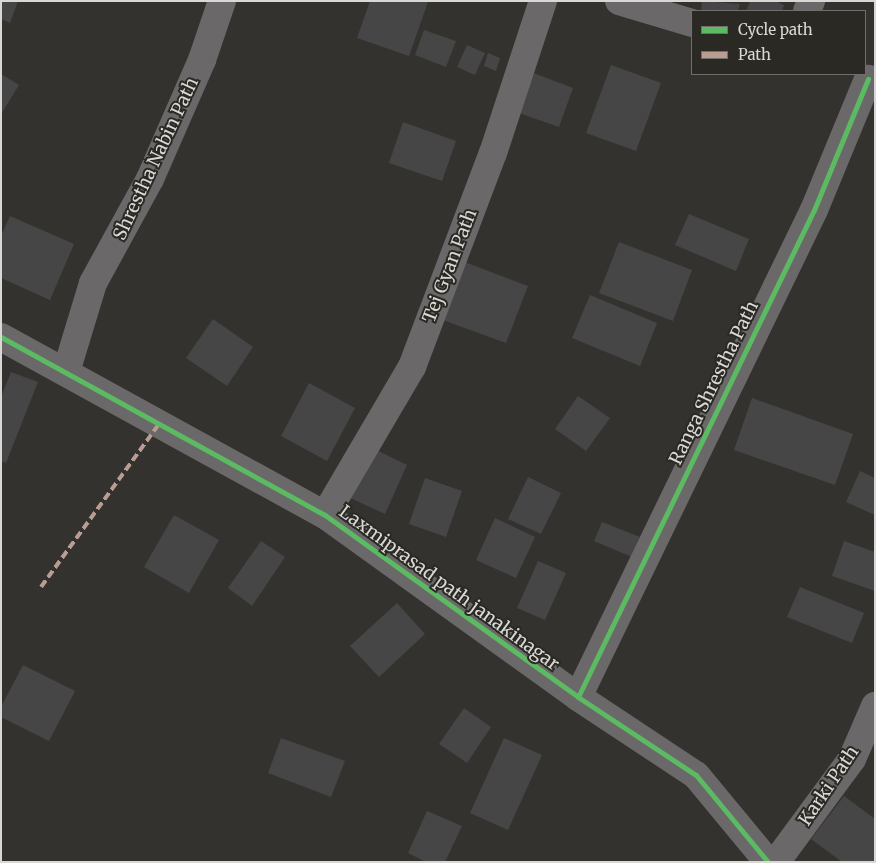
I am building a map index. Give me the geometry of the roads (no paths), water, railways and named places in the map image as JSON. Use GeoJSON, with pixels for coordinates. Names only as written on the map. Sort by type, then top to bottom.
{"type":"FeatureCollection","features":[{"type":"Feature","properties":{"kind":"street","name":"Shrestha Nabin Path"},"geometry":{"type":"LineString","coordinates":[[66,372],[93,283],[150,180],[202,60],[222,1]]}},
{"type":"Feature","properties":{"kind":"street","name":"Tej Gyan Path"},"geometry":{"type":"LineString","coordinates":[[325,515],[412,366],[493,154],[543,1]]}},
{"type":"Feature","properties":{"kind":"street"},"geometry":{"type":"LineString","coordinates":[[619,1],[691,23]]}},
{"type":"Feature","properties":{"kind":"street","name":"Ranga Shrestha Path"},"geometry":{"type":"LineString","coordinates":[[578,697],[814,210],[866,77]]}},
{"type":"Feature","properties":{"kind":"street","name":"Laxmiprasad path janakinagar"},"geometry":{"type":"LineString","coordinates":[[1,337],[325,515],[578,697],[696,775],[768,862]]}},
{"type":"Feature","properties":{"kind":"street","name":"Karki Path"},"geometry":{"type":"LineString","coordinates":[[776,862],[852,759],[875,706]]}}]}
